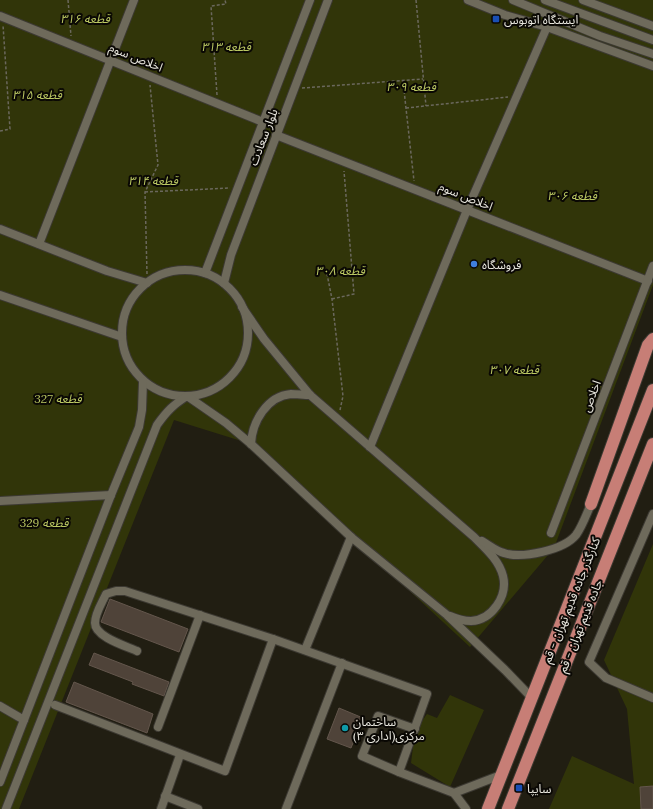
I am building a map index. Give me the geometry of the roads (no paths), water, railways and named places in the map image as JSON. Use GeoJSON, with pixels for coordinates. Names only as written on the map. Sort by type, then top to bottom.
{"type":"FeatureCollection","features":[{"type":"Feature","properties":{"kind":"highway"},"geometry":{"type":"LineString","coordinates":[[591,504],[648,345],[653,339]]}},
{"type":"Feature","properties":{"kind":"highway","name":"کنارگذر جاده قدیم تهران - قم"},"geometry":{"type":"LineString","coordinates":[[488,809],[653,390]]}},
{"type":"Feature","properties":{"kind":"highway","name":"جاده قدیم تهران - قم"},"geometry":{"type":"LineString","coordinates":[[508,809],[653,444]]}},
{"type":"Feature","properties":{"kind":"street"},"geometry":{"type":"LineString","coordinates":[[39,244],[134,0]]}},
{"type":"Feature","properties":{"kind":"street","name":"بلوار سعادت"},"geometry":{"type":"LineString","coordinates":[[205,273],[310,0]]}},
{"type":"Feature","properties":{"kind":"street","name":"بلوار سعادت"},"geometry":{"type":"LineString","coordinates":[[224,283],[231,255],[328,0]]}},
{"type":"Feature","properties":{"kind":"street"},"geometry":{"type":"LineString","coordinates":[[468,0],[505,15],[547,27],[653,66]]}},
{"type":"Feature","properties":{"kind":"street"},"geometry":{"type":"LineString","coordinates":[[513,0],[600,36],[653,54]]}},
{"type":"Feature","properties":{"kind":"street"},"geometry":{"type":"LineString","coordinates":[[545,0],[653,40]]}},
{"type":"Feature","properties":{"kind":"street"},"geometry":{"type":"LineString","coordinates":[[583,0],[653,26]]}},
{"type":"Feature","properties":{"kind":"street","name":"اخلاص سوم"},"geometry":{"type":"LineString","coordinates":[[1,16],[263,122]]}},
{"type":"Feature","properties":{"kind":"street"},"geometry":{"type":"LineString","coordinates":[[370,447],[467,210],[547,27]]}},
{"type":"Feature","properties":{"kind":"street","name":"اخلاص سوم"},"geometry":{"type":"LineString","coordinates":[[276,135],[648,280]]}},
{"type":"Feature","properties":{"kind":"street"},"geometry":{"type":"LineString","coordinates":[[0,229],[107,271],[147,283]]}},
{"type":"Feature","properties":{"kind":"street","name":"اخلاص"},"geometry":{"type":"LineString","coordinates":[[551,533],[653,266]]}},
{"type":"Feature","properties":{"kind":"street"},"geometry":{"type":"LineString","coordinates":[[242,307],[248,327],[246,347],[239,366],[225,382],[207,392],[187,396],[172,395],[157,390],[143,381],[132,369],[125,354],[122,337],[122,322],[127,307],[136,294],[147,283],[165,273],[185,270],[205,273],[224,283],[235,294],[264,339],[310,395],[474,537],[490,553],[497,563],[504,577],[503,590],[500,600],[494,610],[473,621],[462,620],[447,615]]}},
{"type":"Feature","properties":{"kind":"street"},"geometry":{"type":"LineString","coordinates":[[0,295],[122,337]]}},
{"type":"Feature","properties":{"kind":"street"},"geometry":{"type":"LineString","coordinates":[[0,782],[111,495],[139,427],[142,410],[143,381]]}},
{"type":"Feature","properties":{"kind":"street"},"geometry":{"type":"LineString","coordinates":[[251,444],[251,435],[256,422],[260,414],[270,404],[282,396],[291,394],[310,395]]}},
{"type":"Feature","properties":{"kind":"street"},"geometry":{"type":"LineString","coordinates":[[187,396],[226,423],[251,444],[351,537],[447,615],[532,698]]}},
{"type":"Feature","properties":{"kind":"street"},"geometry":{"type":"LineString","coordinates":[[6,809],[157,425],[167,411],[187,396]]}},
{"type":"Feature","properties":{"kind":"street"},"geometry":{"type":"LineString","coordinates":[[0,501],[111,495]]}},
{"type":"Feature","properties":{"kind":"street"},"geometry":{"type":"LineString","coordinates":[[474,537],[504,553],[513,555],[542,553],[565,544],[576,535],[591,504]]}},
{"type":"Feature","properties":{"kind":"street"},"geometry":{"type":"LineString","coordinates":[[653,514],[590,662],[606,678],[653,698]]}},
{"type":"Feature","properties":{"kind":"street"},"geometry":{"type":"LineString","coordinates":[[305,650],[351,537]]}},
{"type":"Feature","properties":{"kind":"street"},"geometry":{"type":"LineString","coordinates":[[137,651],[106,638],[97,632],[95,625],[96,618],[106,594],[116,591],[125,591],[273,639],[427,694],[399,772]]}},
{"type":"Feature","properties":{"kind":"street"},"geometry":{"type":"LineString","coordinates":[[158,727],[200,615]]}},
{"type":"Feature","properties":{"kind":"street"},"geometry":{"type":"LineString","coordinates":[[55,705],[225,772],[273,639]]}},
{"type":"Feature","properties":{"kind":"street"},"geometry":{"type":"LineString","coordinates":[[286,809],[342,663]]}},
{"type":"Feature","properties":{"kind":"street"},"geometry":{"type":"LineString","coordinates":[[0,706],[24,720]]}},
{"type":"Feature","properties":{"kind":"street"},"geometry":{"type":"LineString","coordinates":[[415,729],[378,716],[362,756],[454,793],[466,809]]}},
{"type":"Feature","properties":{"kind":"street"},"geometry":{"type":"LineString","coordinates":[[161,809],[180,755]]}},
{"type":"Feature","properties":{"kind":"street"},"geometry":{"type":"LineString","coordinates":[[454,793],[501,775]]}},
{"type":"Feature","properties":{"kind":"street"},"geometry":{"type":"LineString","coordinates":[[165,796],[198,809]]}},
{"type":"Feature","properties":{"kind":"place","name":"ایستگاه اتوبوس"},"geometry":{"type":"Point","coordinates":[496,19]}},
{"type":"Feature","properties":{"kind":"place","name":"فروشگاه"},"geometry":{"type":"Point","coordinates":[474,264]}},
{"type":"Feature","properties":{"kind":"place","name":"ساختمان مرکزی(اداری ۳)"},"geometry":{"type":"Point","coordinates":[345,728]}},
{"type":"Feature","properties":{"kind":"place","name":"سایپا"},"geometry":{"type":"Point","coordinates":[519,788]}},
{"type":"Feature","properties":{"kind":"park label","name":"قطعه ۳۱۶"},"geometry":{"type":"Point","coordinates":[85,18]}},
{"type":"Feature","properties":{"kind":"park label","name":"قطعه ۳۱۳"},"geometry":{"type":"Point","coordinates":[226,46]}},
{"type":"Feature","properties":{"kind":"park label","name":"قطعه ۳۰۹"},"geometry":{"type":"Point","coordinates":[411,86]}},
{"type":"Feature","properties":{"kind":"park label","name":"قطعه ۳۱۵"},"geometry":{"type":"Point","coordinates":[37,94]}},
{"type":"Feature","properties":{"kind":"park label","name":"قطعه ۳۱۴"},"geometry":{"type":"Point","coordinates":[153,180]}},
{"type":"Feature","properties":{"kind":"park label","name":"قطعه ۳۰۶"},"geometry":{"type":"Point","coordinates":[572,195]}},
{"type":"Feature","properties":{"kind":"park label","name":"قطعه ۳۰۸"},"geometry":{"type":"Point","coordinates":[340,270]}},
{"type":"Feature","properties":{"kind":"park label","name":"قطعه ۳۰۷"},"geometry":{"type":"Point","coordinates":[514,369]}},
{"type":"Feature","properties":{"kind":"park label","name":"قطعه 327"},"geometry":{"type":"Point","coordinates":[58,398]}},
{"type":"Feature","properties":{"kind":"park label","name":"قطعه 329"},"geometry":{"type":"Point","coordinates":[44,522]}}]}
